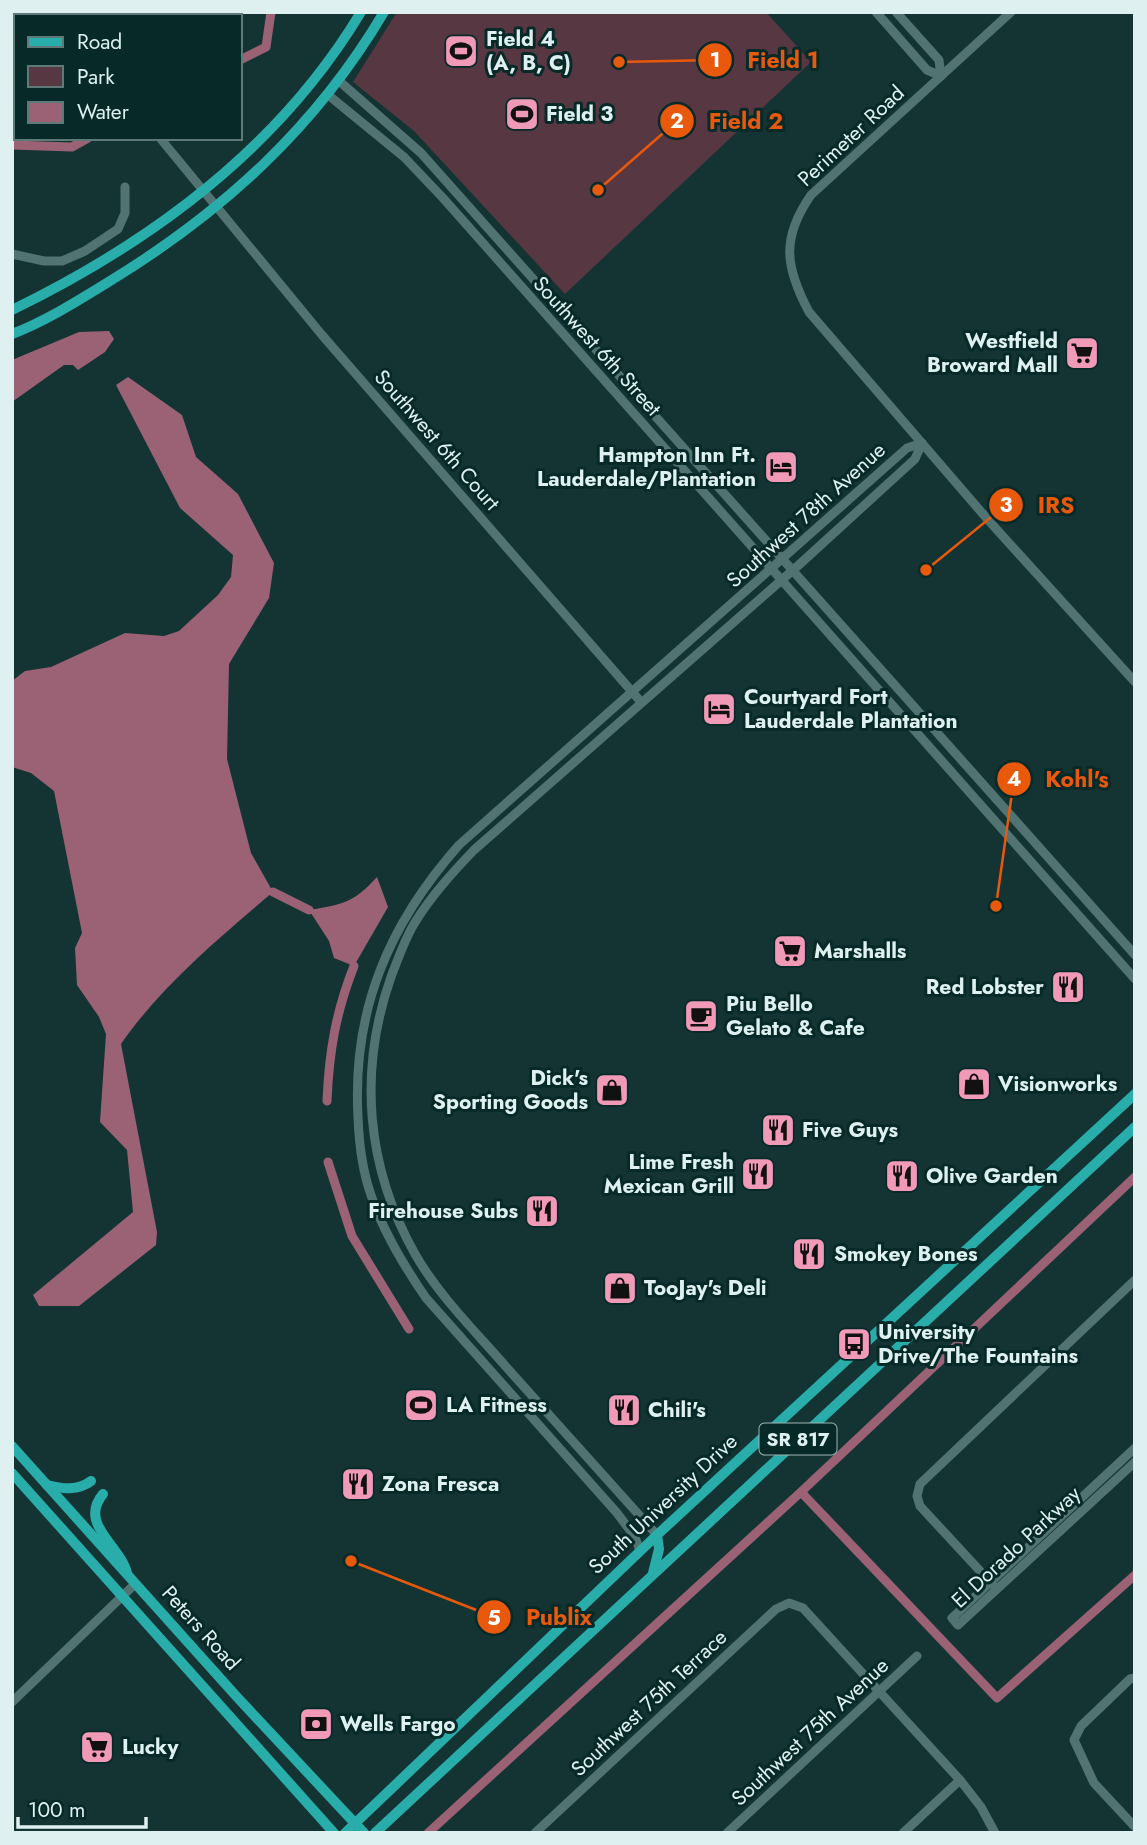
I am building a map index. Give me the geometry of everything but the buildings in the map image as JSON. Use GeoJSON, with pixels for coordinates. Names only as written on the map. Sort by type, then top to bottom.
{"type":"FeatureCollection","features":[{"type":"Feature","properties":{"kind":"main road"},"geometry":{"type":"LineString","coordinates":[[12,334],[81,299],[132,268],[211,199],[314,80],[361,12]]}},
{"type":"Feature","properties":{"kind":"main road"},"geometry":{"type":"LineString","coordinates":[[12,310],[68,283],[256,174],[291,139],[327,94],[366,43],[384,12]]}},
{"type":"Feature","properties":{"kind":"main road","name":"South University Drive"},"geometry":{"type":"LineString","coordinates":[[345,1833],[657,1535],[1135,1094]]}},
{"type":"Feature","properties":{"kind":"main road","name":"South University Drive"},"geometry":{"type":"LineString","coordinates":[[375,1833],[1135,1127]]}},
{"type":"Feature","properties":{"kind":"main road","name":"Peters Road"},"geometry":{"type":"LineString","coordinates":[[12,1446],[237,1697],[364,1833]]}},
{"type":"Feature","properties":{"kind":"main road","name":"Peters Road"},"geometry":{"type":"LineString","coordinates":[[12,1473],[334,1833]]}},
{"type":"Feature","properties":{"kind":"main road"},"geometry":{"type":"LineString","coordinates":[[47,1485],[75,1488],[86,1485],[91,1480]]}},
{"type":"Feature","properties":{"kind":"main road"},"geometry":{"type":"LineString","coordinates":[[103,1494],[95,1507],[94,1516],[99,1529],[124,1560],[132,1580]]}},
{"type":"Feature","properties":{"kind":"main road"},"geometry":{"type":"LineString","coordinates":[[653,1573],[659,1549],[657,1535]]}},
{"type":"Feature","properties":{"kind":"street"},"geometry":{"type":"LineString","coordinates":[[876,12],[927,70],[941,76]]}},
{"type":"Feature","properties":{"kind":"street"},"geometry":{"type":"LineString","coordinates":[[896,12],[939,60],[941,76]]}},
{"type":"Feature","properties":{"kind":"street","name":"Perimeter Road"},"geometry":{"type":"LineString","coordinates":[[1011,12],[811,195],[797,215],[790,239],[791,264],[796,288],[809,312],[1135,682]]}},
{"type":"Feature","properties":{"kind":"street","name":"Southwest 6th Street"},"geometry":{"type":"LineString","coordinates":[[338,80],[421,153],[1135,955]]}},
{"type":"Feature","properties":{"kind":"street","name":"Southwest 6th Street"},"geometry":{"type":"LineString","coordinates":[[327,94],[404,157],[443,198],[1135,979]]}},
{"type":"Feature","properties":{"kind":"street","name":"Southwest 6th Court"},"geometry":{"type":"LineString","coordinates":[[162,140],[322,335],[641,702]]}},
{"type":"Feature","properties":{"kind":"street"},"geometry":{"type":"LineString","coordinates":[[12,254],[44,261],[62,261],[85,251],[118,229],[125,213],[125,187]]}},
{"type":"Feature","properties":{"kind":"street","name":"Southwest 78th Avenue"},"geometry":{"type":"LineString","coordinates":[[640,1551],[634,1534],[426,1298],[403,1264],[370,1195],[359,1142],[356,1090],[360,1043],[376,976],[390,944],[416,898],[459,845],[907,448],[922,443]]}},
{"type":"Feature","properties":{"kind":"street","name":"Southwest 78th Avenue"},"geometry":{"type":"LineString","coordinates":[[657,1535],[439,1289],[416,1256],[385,1190],[372,1133],[370,1090],[374,1045],[384,998],[403,946],[414,925],[446,879],[474,850],[793,570],[915,459],[922,443]]}},
{"type":"Feature","properties":{"kind":"street"},"geometry":{"type":"LineString","coordinates":[[488,838],[498,811]]}},
{"type":"Feature","properties":{"kind":"street"},"geometry":{"type":"LineString","coordinates":[[474,850],[485,822]]}},
{"type":"Feature","properties":{"kind":"street"},"geometry":{"type":"LineString","coordinates":[[997,1589],[920,1506],[917,1496],[920,1484],[1135,1280]]}},
{"type":"Feature","properties":{"kind":"street","name":"El Dorado Parkway"},"geometry":{"type":"LineString","coordinates":[[1135,1447],[989,1581],[955,1621],[997,1589],[1135,1462]]}},
{"type":"Feature","properties":{"kind":"street"},"geometry":{"type":"LineString","coordinates":[[12,1702],[122,1596],[132,1580]]}},
{"type":"Feature","properties":{"kind":"street","name":"Southwest 75th Terrace"},"geometry":{"type":"LineString","coordinates":[[535,1833],[776,1609],[789,1603],[803,1608],[880,1691]]}},
{"type":"Feature","properties":{"kind":"street","name":"Southwest 75th Avenue"},"geometry":{"type":"LineString","coordinates":[[727,1833],[918,1656]]}},
{"type":"Feature","properties":{"kind":"street"},"geometry":{"type":"LineString","coordinates":[[1135,1678],[1130,1679],[1081,1726],[1074,1741],[1094,1783],[1135,1827]]}},
{"type":"Feature","properties":{"kind":"street"},"geometry":{"type":"LineString","coordinates":[[880,1691],[960,1780],[981,1807],[995,1833]]}},
{"type":"Feature","properties":{"kind":"street"},"geometry":{"type":"LineString","coordinates":[[903,1833],[960,1780]]}},
{"type":"Feature","properties":{"kind":"street"},"geometry":{"type":"LineString","coordinates":[[544,1824],[552,1833]]}},
{"type":"Feature","properties":{"kind":"green space"},"geometry":{"type":"Polygon","coordinates":[[[397,12],[766,12],[811,62],[565,294],[414,131],[353,82],[397,12]]]}},
{"type":"Feature","properties":{"kind":"water"},"geometry":{"type":"Polygon","coordinates":[[[109,331],[114,339],[105,352],[78,370],[73,365],[64,365],[12,402],[12,360],[79,332],[109,331]]]}},
{"type":"Feature","properties":{"kind":"water"},"geometry":{"type":"Polygon","coordinates":[[[128,377],[182,415],[196,457],[238,494],[274,563],[269,598],[229,664],[227,759],[251,853],[273,892],[173,982],[121,1044],[157,1232],[156,1245],[79,1306],[39,1306],[33,1295],[133,1212],[127,1150],[100,1122],[106,1034],[99,1017],[77,985],[75,948],[82,933],[54,791],[31,773],[12,767],[12,681],[25,671],[51,667],[125,633],[164,636],[179,631],[218,595],[231,577],[233,555],[180,508],[116,385],[128,377]]]}},
{"type":"Feature","properties":{"kind":"water"},"geometry":{"type":"Polygon","coordinates":[[[377,877],[388,907],[354,966],[334,958],[329,941],[309,910],[347,901],[377,877]]]}},
{"type":"Feature","properties":{"kind":"waterway"},"geometry":{"type":"LineString","coordinates":[[242,59],[266,47],[271,12]]}},
{"type":"Feature","properties":{"kind":"waterway"},"geometry":{"type":"LineString","coordinates":[[12,145],[72,147],[84,140]]}},
{"type":"Feature","properties":{"kind":"waterway"},"geometry":{"type":"LineString","coordinates":[[273,892],[309,910]]}},
{"type":"Feature","properties":{"kind":"waterway"},"geometry":{"type":"LineString","coordinates":[[327,1101],[334,1032],[354,966]]}},
{"type":"Feature","properties":{"kind":"waterway"},"geometry":{"type":"LineString","coordinates":[[328,1162],[352,1236],[409,1329]]}},
{"type":"Feature","properties":{"kind":"waterway"},"geometry":{"type":"LineString","coordinates":[[428,1833],[801,1492],[1135,1177]]}},
{"type":"Feature","properties":{"kind":"waterway"},"geometry":{"type":"LineString","coordinates":[[801,1492],[997,1698],[1135,1575]]}},
{"type":"Feature","properties":{"kind":"place","name":"Field 4 (A, B, C)"},"geometry":{"type":"Point","coordinates":[461,51]}},
{"type":"Feature","properties":{"kind":"place","name":"Field 1"},"geometry":{"type":"Point","coordinates":[619,62]}},
{"type":"Feature","properties":{"kind":"place","name":"Field 3"},"geometry":{"type":"Point","coordinates":[522,114]}},
{"type":"Feature","properties":{"kind":"place","name":"Field 2"},"geometry":{"type":"Point","coordinates":[598,190]}},
{"type":"Feature","properties":{"kind":"place","name":"Westfield Broward Mall"},"geometry":{"type":"Point","coordinates":[1082,353]}},
{"type":"Feature","properties":{"kind":"place","name":"Hampton Inn Ft. Lauderdale/Plantation"},"geometry":{"type":"Point","coordinates":[781,467]}},
{"type":"Feature","properties":{"kind":"place","name":"IRS"},"geometry":{"type":"Point","coordinates":[926,570]}},
{"type":"Feature","properties":{"kind":"place","name":"Courtyard Fort Lauderdale Plantation"},"geometry":{"type":"Point","coordinates":[719,709]}},
{"type":"Feature","properties":{"kind":"place","name":"Kohl's"},"geometry":{"type":"Point","coordinates":[996,906]}},
{"type":"Feature","properties":{"kind":"place","name":"Marshalls"},"geometry":{"type":"Point","coordinates":[790,951]}},
{"type":"Feature","properties":{"kind":"place","name":"Red Lobster"},"geometry":{"type":"Point","coordinates":[1068,987]}},
{"type":"Feature","properties":{"kind":"place","name":"Piu Bello Gelato & Cafe"},"geometry":{"type":"Point","coordinates":[701,1016]}},
{"type":"Feature","properties":{"kind":"place","name":"Visionworks"},"geometry":{"type":"Point","coordinates":[974,1084]}},
{"type":"Feature","properties":{"kind":"place","name":"Dick's Sporting Goods"},"geometry":{"type":"Point","coordinates":[612,1090]}},
{"type":"Feature","properties":{"kind":"place","name":"Five Guys"},"geometry":{"type":"Point","coordinates":[778,1130]}},
{"type":"Feature","properties":{"kind":"place","name":"Lime Fresh Mexican Grill"},"geometry":{"type":"Point","coordinates":[758,1174]}},
{"type":"Feature","properties":{"kind":"place","name":"Olive Garden"},"geometry":{"type":"Point","coordinates":[902,1176]}},
{"type":"Feature","properties":{"kind":"place","name":"Firehouse Subs"},"geometry":{"type":"Point","coordinates":[542,1211]}},
{"type":"Feature","properties":{"kind":"place","name":"Smokey Bones"},"geometry":{"type":"Point","coordinates":[809,1254]}},
{"type":"Feature","properties":{"kind":"place","name":"TooJay's Deli"},"geometry":{"type":"Point","coordinates":[620,1288]}},
{"type":"Feature","properties":{"kind":"place","name":"University Drive/The Fountains"},"geometry":{"type":"Point","coordinates":[854,1344]}},
{"type":"Feature","properties":{"kind":"place","name":"LA Fitness"},"geometry":{"type":"Point","coordinates":[421,1405]}},
{"type":"Feature","properties":{"kind":"place","name":"Chili's"},"geometry":{"type":"Point","coordinates":[624,1410]}},
{"type":"Feature","properties":{"kind":"place","name":"Zona Fresca"},"geometry":{"type":"Point","coordinates":[358,1484]}},
{"type":"Feature","properties":{"kind":"place","name":"Publix"},"geometry":{"type":"Point","coordinates":[351,1561]}},
{"type":"Feature","properties":{"kind":"place","name":"Wells Fargo"},"geometry":{"type":"Point","coordinates":[316,1724]}},
{"type":"Feature","properties":{"kind":"place","name":"Lucky"},"geometry":{"type":"Point","coordinates":[97,1747]}}]}
